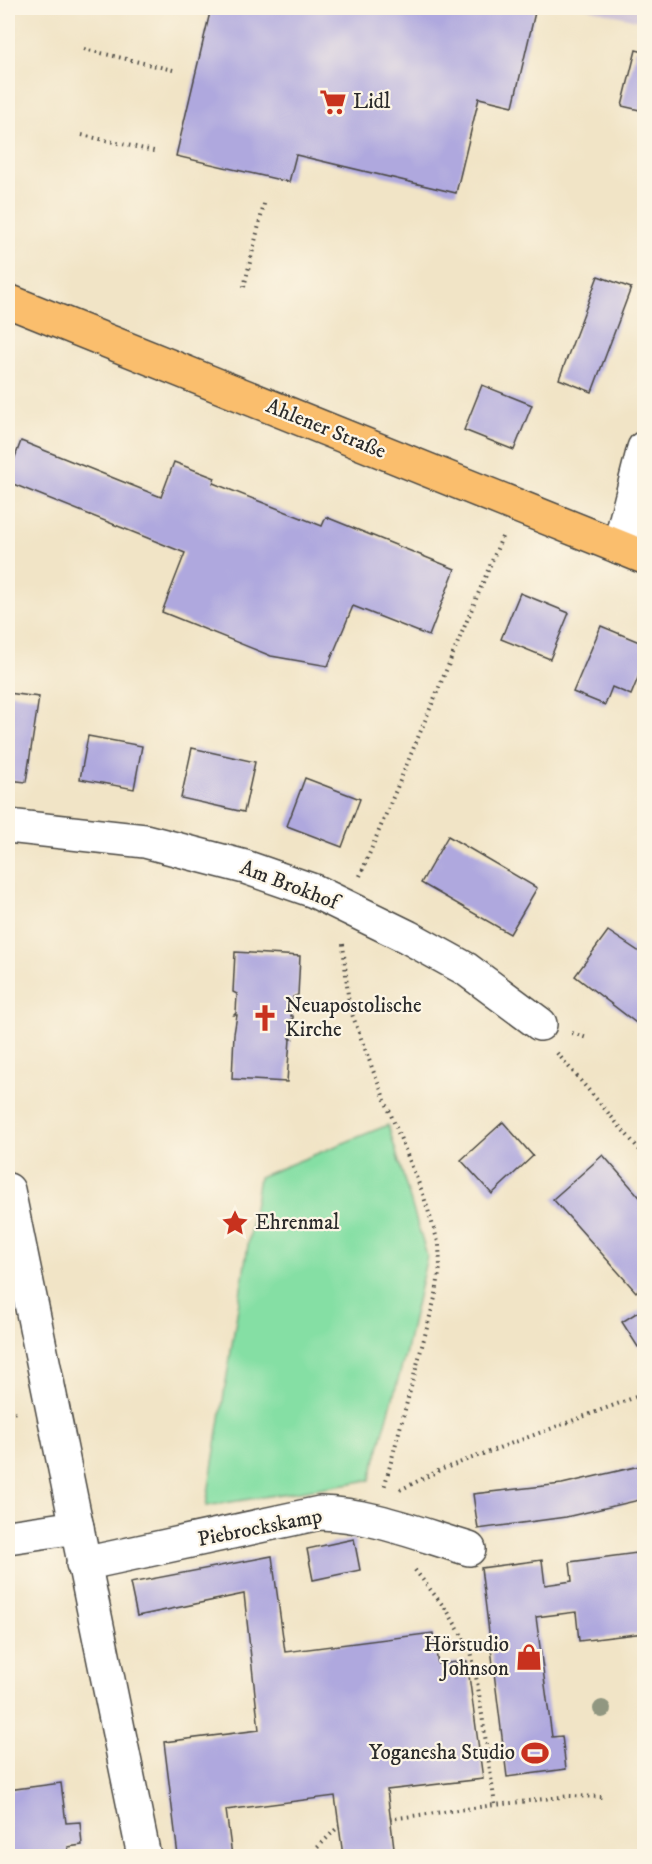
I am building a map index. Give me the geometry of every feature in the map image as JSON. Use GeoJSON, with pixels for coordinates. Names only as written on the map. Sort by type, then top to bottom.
{"type":"FeatureCollection","features":[{"type":"Feature","properties":{"kind":"main road","name":"Ahlener Straße"},"geometry":{"type":"LineString","coordinates":[[8,301],[632,552]]}},
{"type":"Feature","properties":{"kind":"street"},"geometry":{"type":"LineString","coordinates":[[632,552],[645,448]]}},
{"type":"Feature","properties":{"kind":"street","name":"Am Brokhof"},"geometry":{"type":"LineString","coordinates":[[8,826],[145,841],[245,867],[314,891],[408,936],[466,969],[540,1023]]}},
{"type":"Feature","properties":{"kind":"street"},"geometry":{"type":"LineString","coordinates":[[8,1190],[144,1857]]}},
{"type":"Feature","properties":{"kind":"street","name":"Piebrockskamp"},"geometry":{"type":"LineString","coordinates":[[84,1564],[320,1513],[340,1514],[375,1521],[469,1549]]}},
{"type":"Feature","properties":{"kind":"street"},"geometry":{"type":"LineString","coordinates":[[8,1537],[77,1527]]}},
{"type":"Feature","properties":{"kind":"path"},"geometry":{"type":"LineString","coordinates":[[84,49],[177,71]]}},
{"type":"Feature","properties":{"kind":"path"},"geometry":{"type":"LineString","coordinates":[[82,135],[158,152]]}},
{"type":"Feature","properties":{"kind":"path"},"geometry":{"type":"LineString","coordinates":[[244,287],[265,200]]}},
{"type":"Feature","properties":{"kind":"path"},"geometry":{"type":"LineString","coordinates":[[375,1521],[436,1294],[440,1267],[439,1245],[423,1194],[349,1006],[342,938],[347,907],[515,505]]}},
{"type":"Feature","properties":{"kind":"path"},"geometry":{"type":"LineString","coordinates":[[540,1023],[556,1052],[645,1155]]}},
{"type":"Feature","properties":{"kind":"path"},"geometry":{"type":"LineString","coordinates":[[375,1521],[398,1491],[440,1470],[645,1394]]}},
{"type":"Feature","properties":{"kind":"path"},"geometry":{"type":"LineString","coordinates":[[429,1587],[448,1612],[471,1651],[495,1804]]}},
{"type":"Feature","properties":{"kind":"path"},"geometry":{"type":"LineString","coordinates":[[390,1819],[569,1796],[604,1797]]}},
{"type":"Feature","properties":{"kind":"path"},"geometry":{"type":"LineString","coordinates":[[309,1857],[339,1826]]}},
{"type":"Feature","properties":{"kind":"shaded area"},"geometry":{"type":"Polygon","coordinates":[[[585,8],[644,8],[644,22],[585,8]]]}},
{"type":"Feature","properties":{"kind":"green space"},"geometry":{"type":"Polygon","coordinates":[[[388,1125],[427,1256],[405,1355],[370,1480],[206,1506],[259,1177],[388,1125]]]}},
{"type":"Feature","properties":{"kind":"building","name":"Lidl"},"geometry":{"type":"Polygon","coordinates":[[[211,8],[536,8],[513,106],[479,98],[456,193],[296,155],[289,182],[176,156],[211,8]]]}},
{"type":"Feature","properties":{"kind":"building"},"geometry":{"type":"Polygon","coordinates":[[[636,50],[644,52],[644,111],[622,106],[636,50]]]}},
{"type":"Feature","properties":{"kind":"building"},"geometry":{"type":"Polygon","coordinates":[[[598,276],[631,288],[592,392],[559,379],[598,276]]]}},
{"type":"Feature","properties":{"kind":"building"},"geometry":{"type":"Polygon","coordinates":[[[482,385],[532,405],[514,450],[464,430],[482,385]]]}},
{"type":"Feature","properties":{"kind":"building"},"geometry":{"type":"Polygon","coordinates":[[[21,441],[161,497],[174,462],[215,478],[213,483],[322,526],[326,517],[455,569],[429,636],[353,606],[328,666],[271,656],[162,612],[185,553],[8,482],[8,476],[21,441]]]}},
{"type":"Feature","properties":{"kind":"building"},"geometry":{"type":"Polygon","coordinates":[[[520,593],[569,613],[550,659],[501,639],[520,593]]]}},
{"type":"Feature","properties":{"kind":"building"},"geometry":{"type":"Polygon","coordinates":[[[601,626],[644,644],[644,663],[631,695],[612,687],[605,705],[573,692],[601,626]]]}},
{"type":"Feature","properties":{"kind":"building"},"geometry":{"type":"Polygon","coordinates":[[[8,693],[39,697],[26,782],[8,780],[8,693]]]}},
{"type":"Feature","properties":{"kind":"building"},"geometry":{"type":"Polygon","coordinates":[[[88,736],[142,746],[134,789],[80,779],[88,736]]]}},
{"type":"Feature","properties":{"kind":"building"},"geometry":{"type":"Polygon","coordinates":[[[192,748],[255,762],[244,812],[181,798],[192,748]]]}},
{"type":"Feature","properties":{"kind":"building"},"geometry":{"type":"Polygon","coordinates":[[[305,778],[360,799],[342,847],[287,826],[305,778]]]}},
{"type":"Feature","properties":{"kind":"building"},"geometry":{"type":"Polygon","coordinates":[[[448,836],[537,888],[510,934],[421,883],[448,836]]]}},
{"type":"Feature","properties":{"kind":"building"},"geometry":{"type":"Polygon","coordinates":[[[608,931],[644,955],[644,1029],[575,976],[608,931]]]}},
{"type":"Feature","properties":{"kind":"building","name":"Neuapostolische Kirche"},"geometry":{"type":"Polygon","coordinates":[[[235,952],[300,956],[298,995],[293,997],[291,1016],[293,1016],[290,1037],[292,1039],[290,1039],[287,1082],[232,1079],[237,1015],[234,1015],[237,994],[233,992],[235,952]]]}},
{"type":"Feature","properties":{"kind":"building"},"geometry":{"type":"Polygon","coordinates":[[[503,1122],[533,1156],[492,1194],[461,1160],[503,1122]]]}},
{"type":"Feature","properties":{"kind":"building"},"geometry":{"type":"Polygon","coordinates":[[[603,1155],[644,1202],[644,1284],[636,1292],[553,1199],[603,1155]]]}},
{"type":"Feature","properties":{"kind":"building"},"geometry":{"type":"Polygon","coordinates":[[[644,1308],[644,1343],[638,1347],[622,1322],[644,1308]]]}},
{"type":"Feature","properties":{"kind":"building"},"geometry":{"type":"Polygon","coordinates":[[[644,1465],[644,1499],[566,1517],[478,1529],[473,1494],[562,1484],[644,1465]]]}},
{"type":"Feature","properties":{"kind":"building"},"geometry":{"type":"Polygon","coordinates":[[[354,1539],[360,1570],[313,1580],[307,1549],[354,1539]]]}},
{"type":"Feature","properties":{"kind":"building"},"geometry":{"type":"Polygon","coordinates":[[[644,1552],[644,1633],[579,1641],[576,1612],[536,1617],[552,1737],[562,1736],[566,1769],[507,1777],[481,1568],[542,1560],[545,1585],[572,1581],[570,1562],[644,1552]]]}},
{"type":"Feature","properties":{"kind":"building"},"geometry":{"type":"Polygon","coordinates":[[[272,1556],[285,1652],[433,1633],[438,1664],[467,1661],[483,1779],[387,1790],[395,1856],[343,1856],[335,1796],[226,1810],[232,1856],[178,1856],[164,1742],[259,1730],[244,1594],[137,1616],[130,1583],[272,1556]]]}},
{"type":"Feature","properties":{"kind":"building"},"geometry":{"type":"Polygon","coordinates":[[[61,1783],[66,1823],[80,1822],[82,1845],[68,1847],[70,1856],[8,1856],[8,1790],[61,1783]]]}},
{"type":"Feature","properties":{"kind":"place","name":"Lidl"},"geometry":{"type":"Point","coordinates":[333,102]}},
{"type":"Feature","properties":{"kind":"place","name":"Neuapostolische Kirche"},"geometry":{"type":"Point","coordinates":[265,1018]}},
{"type":"Feature","properties":{"kind":"place","name":"Ehrenmal"},"geometry":{"type":"Point","coordinates":[235,1223]}},
{"type":"Feature","properties":{"kind":"place","name":"Hörstudio Johnson"},"geometry":{"type":"Point","coordinates":[529,1657]}},
{"type":"Feature","properties":{"kind":"place","name":"Yoganesha Studio"},"geometry":{"type":"Point","coordinates":[535,1753]}}]}
